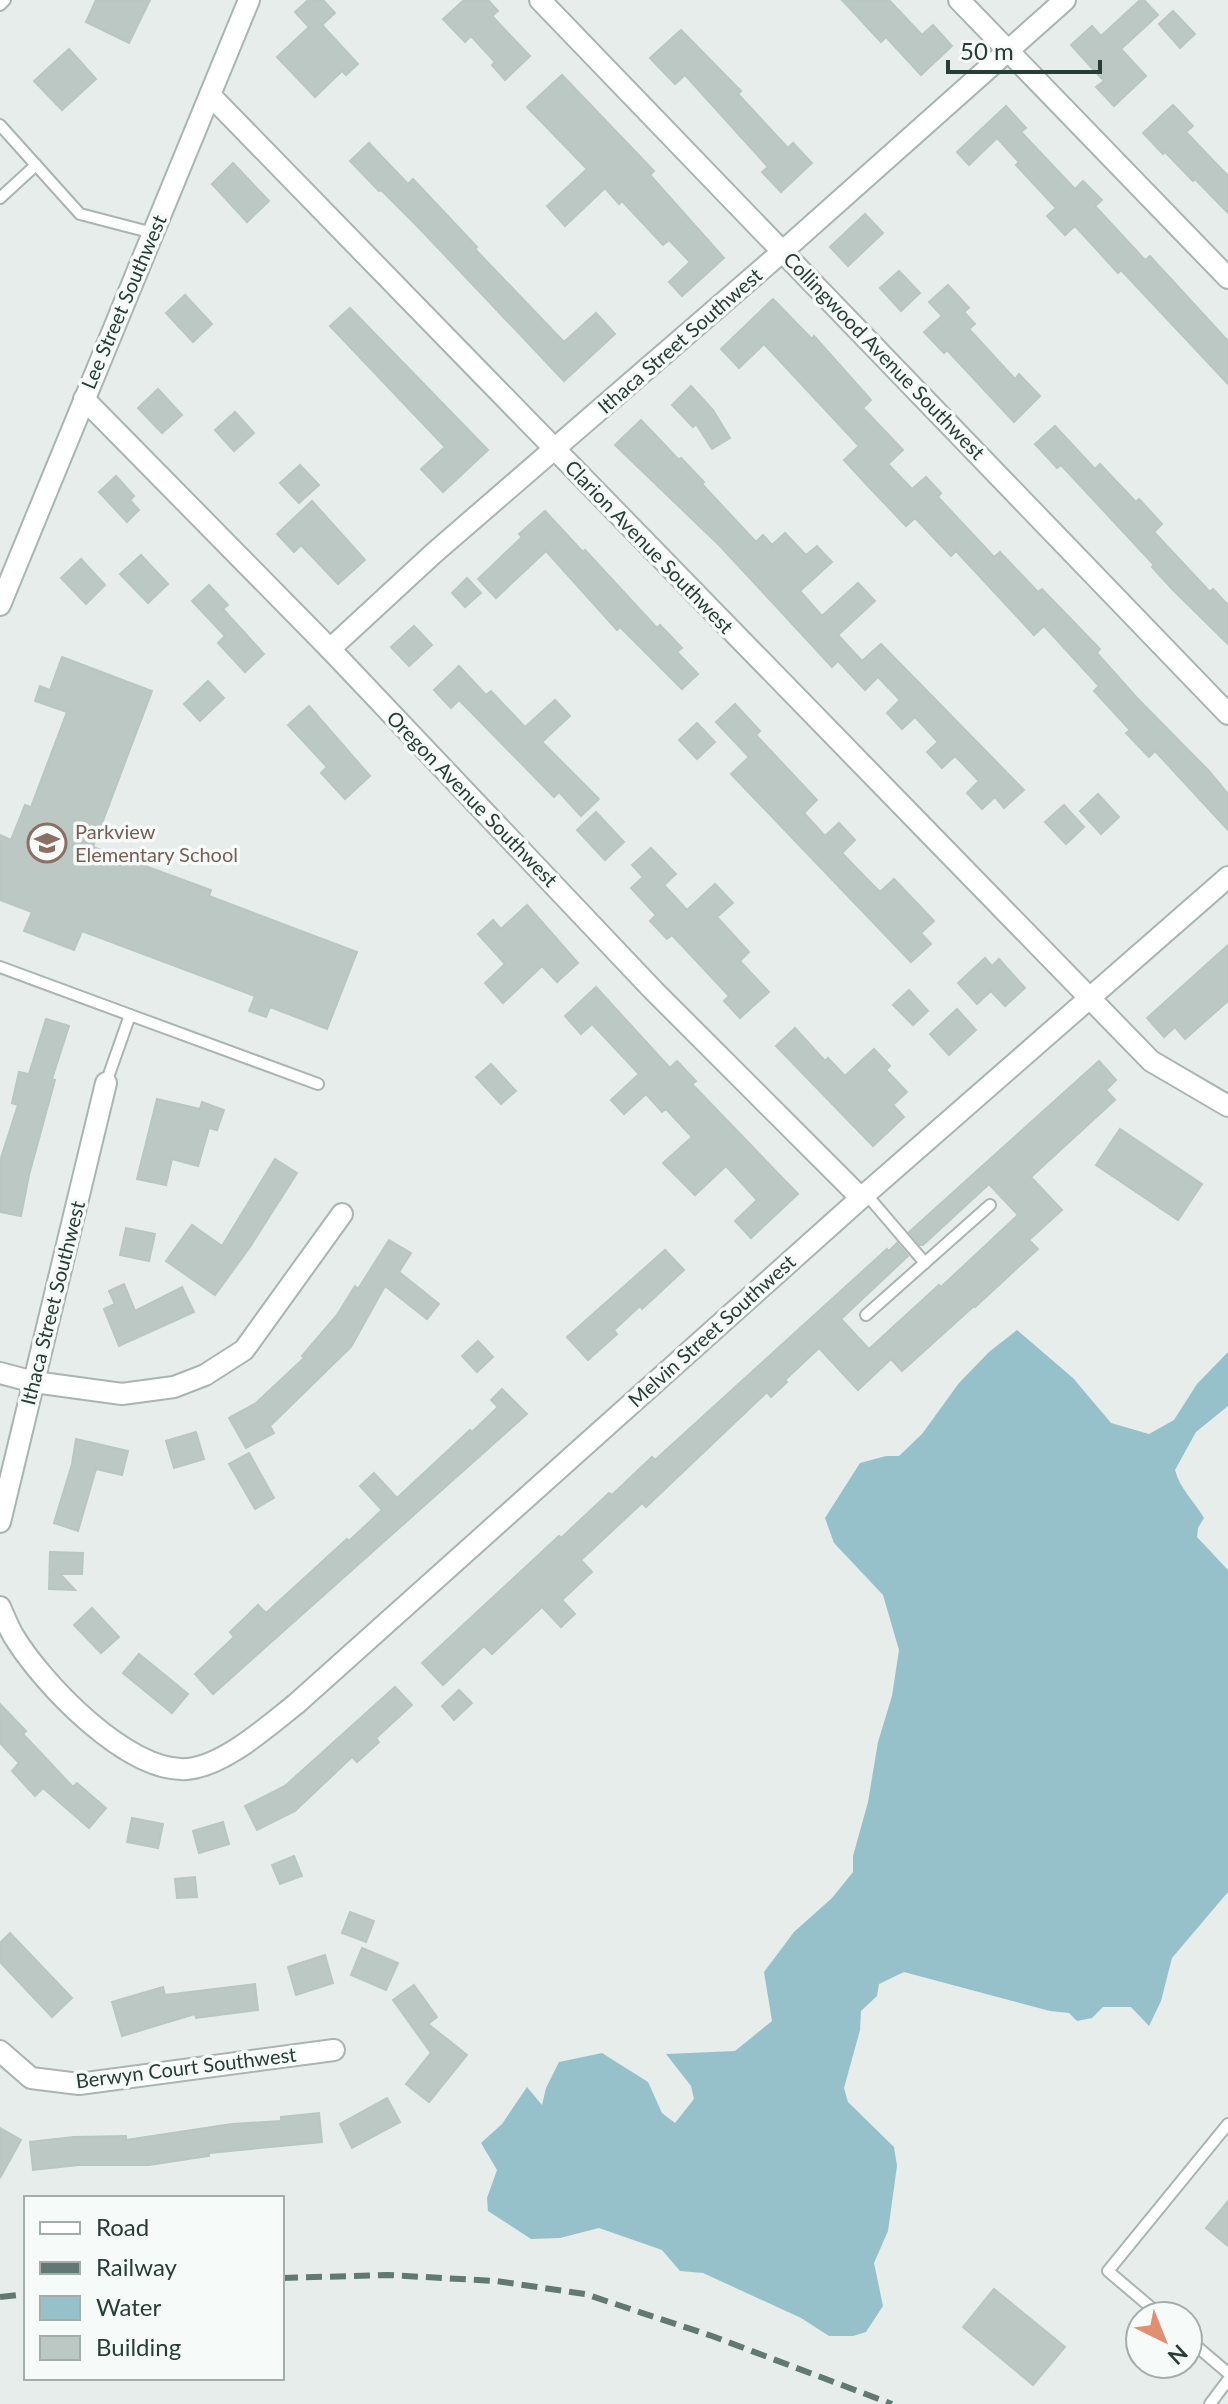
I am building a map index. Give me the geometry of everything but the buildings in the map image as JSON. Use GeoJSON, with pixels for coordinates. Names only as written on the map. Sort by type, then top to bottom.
{"type":"FeatureCollection","features":[{"type":"Feature","properties":{"kind":"street","name":"Lee Street Southwest"},"geometry":{"type":"LineString","coordinates":[[0,605],[249,0]]}},
{"type":"Feature","properties":{"kind":"street","name":"Collingwood Avenue Southwest"},"geometry":{"type":"LineString","coordinates":[[540,0],[1228,714]]}},
{"type":"Feature","properties":{"kind":"street"},"geometry":{"type":"LineString","coordinates":[[959,0],[1228,278]]}},
{"type":"Feature","properties":{"kind":"street","name":"Ithaca Street Southwest"},"geometry":{"type":"LineString","coordinates":[[330,649],[434,553],[783,251],[1065,0]]}},
{"type":"Feature","properties":{"kind":"street","name":"Clarion Avenue Southwest"},"geometry":{"type":"LineString","coordinates":[[210,95],[1151,1061],[1228,1106]]}},
{"type":"Feature","properties":{"kind":"street","name":"Oregon Avenue Southwest"},"geometry":{"type":"LineString","coordinates":[[84,399],[330,649],[654,991],[864,1196]]}},
{"type":"Feature","properties":{"kind":"street","name":"Melvin Street Southwest"},"geometry":{"type":"LineString","coordinates":[[0,1607],[12,1634],[41,1674],[119,1748],[156,1765],[188,1769],[231,1754],[296,1704],[864,1196],[1228,877]]}},
{"type":"Feature","properties":{"kind":"street","name":"Ithaca Street Southwest"},"geometry":{"type":"LineString","coordinates":[[0,1522],[106,1083]]}},
{"type":"Feature","properties":{"kind":"street"},"geometry":{"type":"LineString","coordinates":[[0,1373],[34,1382],[122,1394],[174,1387],[205,1375],[244,1350],[342,1214]]}},
{"type":"Feature","properties":{"kind":"street","name":"Berwyn Court Southwest"},"geometry":{"type":"LineString","coordinates":[[0,2051],[31,2078],[79,2084],[334,2050]]}},
{"type":"Feature","properties":{"kind":"lane"},"geometry":{"type":"LineString","coordinates":[[0,5],[5,0]]}},
{"type":"Feature","properties":{"kind":"lane"},"geometry":{"type":"LineString","coordinates":[[0,125],[80,214],[153,233]]}},
{"type":"Feature","properties":{"kind":"lane"},"geometry":{"type":"LineString","coordinates":[[0,198],[36,165]]}},
{"type":"Feature","properties":{"kind":"lane"},"geometry":{"type":"LineString","coordinates":[[0,967],[318,1084]]}},
{"type":"Feature","properties":{"kind":"lane"},"geometry":{"type":"LineString","coordinates":[[106,1083],[130,1015]]}},
{"type":"Feature","properties":{"kind":"lane"},"geometry":{"type":"LineString","coordinates":[[864,1196],[925,1263]]}},
{"type":"Feature","properties":{"kind":"lane"},"geometry":{"type":"LineString","coordinates":[[866,1315],[990,1205]]}},
{"type":"Feature","properties":{"kind":"lane"},"geometry":{"type":"LineString","coordinates":[[1142,2300],[1108,2271],[1228,2124]]}},
{"type":"Feature","properties":{"kind":"lane"},"geometry":{"type":"LineString","coordinates":[[1204,2353],[1228,2373]]}},
{"type":"Feature","properties":{"kind":"lane"},"geometry":{"type":"LineString","coordinates":[[1210,2404],[1228,2380]]}},
{"type":"Feature","properties":{"kind":"water"},"geometry":{"type":"Polygon","coordinates":[[[1017,1330],[1073,1378],[1111,1423],[1149,1434],[1174,1420],[1197,1384],[1228,1352],[1228,1406],[1196,1432],[1175,1470],[1204,1518],[1197,1537],[1228,1570],[1228,1892],[1172,1958],[1161,2001],[1149,2026],[1131,2007],[1103,2007],[1092,2018],[1077,2021],[1069,2013],[1050,2011],[904,1972],[879,1984],[877,1996],[861,2011],[860,2030],[844,2088],[848,2102],[894,2147],[897,2166],[888,2231],[874,2263],[883,2306],[866,2332],[853,2336],[829,2336],[801,2318],[703,2273],[680,2271],[662,2250],[599,2228],[560,2238],[531,2239],[488,2211],[487,2198],[497,2170],[481,2143],[502,2124],[527,2087],[542,2105],[546,2088],[559,2062],[602,2053],[648,2082],[662,2113],[675,2123],[694,2099],[691,2086],[666,2054],[735,2051],[772,2021],[764,1972],[794,1932],[832,1898],[853,1872],[853,1856],[868,1802],[878,1742],[892,1696],[899,1650],[883,1595],[834,1543],[825,1518],[860,1463],[899,1456],[922,1434],[959,1383],[989,1352],[1017,1330]]]}},
{"type":"Feature","properties":{"kind":"railway"},"geometry":{"type":"LineString","coordinates":[[284,2278],[388,2275],[496,2281],[585,2294],[712,2336],[892,2404]]}},
{"type":"Feature","properties":{"kind":"railway"},"geometry":{"type":"LineString","coordinates":[[0,2297],[24,2294]]}},
{"type":"Feature","properties":{"kind":"place","name":"Parkview Elementary School"},"geometry":{"type":"Point","coordinates":[47,843]}}]}
